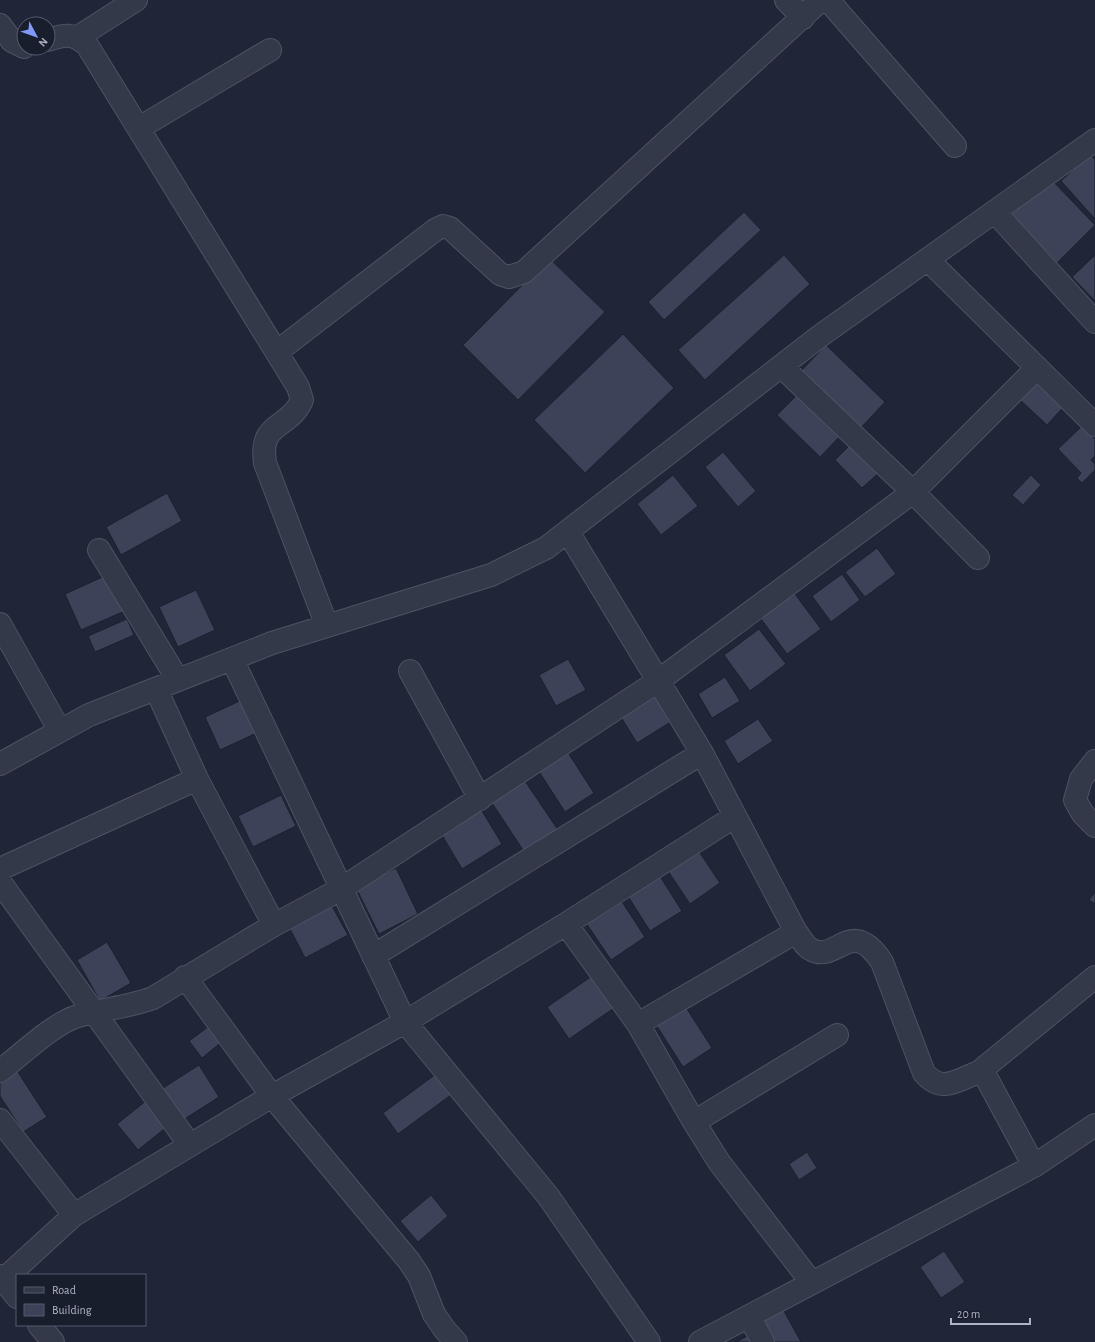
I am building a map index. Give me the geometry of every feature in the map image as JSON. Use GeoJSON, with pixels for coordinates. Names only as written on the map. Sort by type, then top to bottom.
{"type":"FeatureCollection","features":[{"type":"Feature","properties":{"kind":"street"},"geometry":{"type":"LineString","coordinates":[[78,37],[136,0]]}},
{"type":"Feature","properties":{"kind":"street"},"geometry":{"type":"LineString","coordinates":[[786,0],[803,18]]}},
{"type":"Feature","properties":{"kind":"street"},"geometry":{"type":"LineString","coordinates":[[278,351],[435,230],[444,226],[450,228],[500,274],[509,277],[524,272],[821,0]]}},
{"type":"Feature","properties":{"kind":"street"},"geometry":{"type":"LineString","coordinates":[[828,0],[955,146]]}},
{"type":"Feature","properties":{"kind":"street"},"geometry":{"type":"LineString","coordinates":[[0,25],[12,41],[16,43]]}},
{"type":"Feature","properties":{"kind":"street"},"geometry":{"type":"LineString","coordinates":[[56,38],[68,35],[78,37],[87,45],[278,351],[298,387],[302,400],[297,411],[274,429],[264,440],[263,450],[265,464],[327,626]]}},
{"type":"Feature","properties":{"kind":"street"},"geometry":{"type":"LineString","coordinates":[[139,128],[270,50]]}},
{"type":"Feature","properties":{"kind":"street"},"geometry":{"type":"LineString","coordinates":[[0,764],[89,715],[272,643],[491,575],[546,548],[820,336],[1095,140]]}},
{"type":"Feature","properties":{"kind":"street"},"geometry":{"type":"LineString","coordinates":[[995,212],[1095,322]]}},
{"type":"Feature","properties":{"kind":"street"},"geometry":{"type":"LineString","coordinates":[[928,260],[1095,425]]}},
{"type":"Feature","properties":{"kind":"street"},"geometry":{"type":"LineString","coordinates":[[781,366],[913,492],[978,558]]}},
{"type":"Feature","properties":{"kind":"street"},"geometry":{"type":"LineString","coordinates":[[0,1071],[64,1022],[77,1016],[153,998],[274,925],[341,889],[658,681],[913,492],[1037,368]]}},
{"type":"Feature","properties":{"kind":"street"},"geometry":{"type":"LineString","coordinates":[[568,532],[702,753],[734,817],[796,932],[805,944],[813,951],[822,952],[855,940],[866,943],[875,952],[882,962],[924,1073],[932,1082],[940,1085],[979,1072],[1095,977]]}},
{"type":"Feature","properties":{"kind":"street"},"geometry":{"type":"LineString","coordinates":[[99,550],[178,680]]}},
{"type":"Feature","properties":{"kind":"street"},"geometry":{"type":"LineString","coordinates":[[0,624],[60,731]]}},
{"type":"Feature","properties":{"kind":"street"},"geometry":{"type":"LineString","coordinates":[[232,659],[405,1022],[548,1196],[649,1342]]}},
{"type":"Feature","properties":{"kind":"street"},"geometry":{"type":"LineString","coordinates":[[410,671],[480,799]]}},
{"type":"Feature","properties":{"kind":"street"},"geometry":{"type":"LineString","coordinates":[[156,689],[197,778],[274,925]]}},
{"type":"Feature","properties":{"kind":"street"},"geometry":{"type":"LineString","coordinates":[[373,956],[702,753]]}},
{"type":"Feature","properties":{"kind":"street"},"geometry":{"type":"LineString","coordinates":[[1095,761],[1082,780],[1075,800],[1083,814],[1095,826]]}},
{"type":"Feature","properties":{"kind":"street"},"geometry":{"type":"LineString","coordinates":[[0,870],[197,778]]}},
{"type":"Feature","properties":{"kind":"street"},"geometry":{"type":"LineString","coordinates":[[16,1296],[2,1278],[74,1216],[272,1096],[405,1022],[566,924],[734,817]]}},
{"type":"Feature","properties":{"kind":"street"},"geometry":{"type":"LineString","coordinates":[[0,882],[190,1146]]}},
{"type":"Feature","properties":{"kind":"street"},"geometry":{"type":"LineString","coordinates":[[566,924],[638,1024],[694,1122],[719,1162],[812,1283]]}},
{"type":"Feature","properties":{"kind":"street"},"geometry":{"type":"LineString","coordinates":[[638,1024],[796,932]]}},
{"type":"Feature","properties":{"kind":"street"},"geometry":{"type":"LineString","coordinates":[[186,977],[272,1096],[409,1261],[420,1276],[434,1314],[444,1330],[456,1342]]}},
{"type":"Feature","properties":{"kind":"street"},"geometry":{"type":"LineString","coordinates":[[694,1122],[837,1035]]}},
{"type":"Feature","properties":{"kind":"street"},"geometry":{"type":"LineString","coordinates":[[979,1072],[987,1079],[1034,1166]]}},
{"type":"Feature","properties":{"kind":"street"},"geometry":{"type":"LineString","coordinates":[[0,1120],[74,1216]]}},
{"type":"Feature","properties":{"kind":"street"},"geometry":{"type":"LineString","coordinates":[[700,1342],[1034,1166],[1095,1125]]}},
{"type":"Feature","properties":{"kind":"street"},"geometry":{"type":"LineString","coordinates":[[749,1316],[762,1342]]}},
{"type":"Feature","properties":{"kind":"street"},"geometry":{"type":"LineString","coordinates":[[40,1326],[53,1342]]}},
{"type":"Feature","properties":{"kind":"building"},"geometry":{"type":"Polygon","coordinates":[[[1090,154],[1095,160],[1095,219],[1061,181],[1090,154]]]}},
{"type":"Feature","properties":{"kind":"building"},"geometry":{"type":"Polygon","coordinates":[[[1049,177],[1095,225],[1057,263],[1011,214],[1049,177]]]}},
{"type":"Feature","properties":{"kind":"building"},"geometry":{"type":"Polygon","coordinates":[[[744,212],[761,230],[664,320],[648,302],[744,212]]]}},
{"type":"Feature","properties":{"kind":"building"},"geometry":{"type":"Polygon","coordinates":[[[784,255],[810,284],[705,380],[678,350],[784,255]]]}},
{"type":"Feature","properties":{"kind":"building"},"geometry":{"type":"Polygon","coordinates":[[[1095,255],[1095,301],[1072,277],[1095,255]]]}},
{"type":"Feature","properties":{"kind":"building"},"geometry":{"type":"Polygon","coordinates":[[[549,258],[605,312],[518,400],[463,345],[549,258]]]}},
{"type":"Feature","properties":{"kind":"building"},"geometry":{"type":"Polygon","coordinates":[[[623,334],[674,388],[585,473],[534,420],[623,334]]]}},
{"type":"Feature","properties":{"kind":"building"},"geometry":{"type":"Polygon","coordinates":[[[826,345],[885,402],[858,431],[798,374],[826,345]]]}},
{"type":"Feature","properties":{"kind":"building"},"geometry":{"type":"Polygon","coordinates":[[[1039,375],[1068,402],[1047,425],[1018,398],[1039,375]]]}},
{"type":"Feature","properties":{"kind":"building"},"geometry":{"type":"Polygon","coordinates":[[[802,390],[844,432],[820,457],[777,415],[802,390]]]}},
{"type":"Feature","properties":{"kind":"building"},"geometry":{"type":"Polygon","coordinates":[[[1082,426],[1095,439],[1095,456],[1091,460],[1095,464],[1095,470],[1082,483],[1077,478],[1081,473],[1058,449],[1082,426]]]}},
{"type":"Feature","properties":{"kind":"building"},"geometry":{"type":"Polygon","coordinates":[[[854,441],[882,470],[862,488],[835,460],[854,441]]]}},
{"type":"Feature","properties":{"kind":"building"},"geometry":{"type":"Polygon","coordinates":[[[723,452],[756,491],[738,507],[705,467],[723,452]]]}},
{"type":"Feature","properties":{"kind":"building"},"geometry":{"type":"Polygon","coordinates":[[[673,475],[698,506],[661,535],[637,504],[673,475]]]}},
{"type":"Feature","properties":{"kind":"building"},"geometry":{"type":"Polygon","coordinates":[[[1031,475],[1041,485],[1023,505],[1012,495],[1031,475]]]}},
{"type":"Feature","properties":{"kind":"building"},"geometry":{"type":"Polygon","coordinates":[[[167,493],[182,521],[121,555],[106,527],[167,493]]]}},
{"type":"Feature","properties":{"kind":"building"},"geometry":{"type":"Polygon","coordinates":[[[877,548],[896,574],[865,597],[845,572],[877,548]]]}},
{"type":"Feature","properties":{"kind":"building"},"geometry":{"type":"Polygon","coordinates":[[[109,574],[125,611],[81,630],[65,594],[109,574]]]}},
{"type":"Feature","properties":{"kind":"building"},"geometry":{"type":"Polygon","coordinates":[[[842,574],[860,600],[831,622],[812,596],[842,574]]]}},
{"type":"Feature","properties":{"kind":"building"},"geometry":{"type":"Polygon","coordinates":[[[196,590],[215,630],[178,647],[159,607],[196,590]]]}},
{"type":"Feature","properties":{"kind":"building"},"geometry":{"type":"Polygon","coordinates":[[[792,590],[821,629],[787,654],[758,615],[792,590]]]}},
{"type":"Feature","properties":{"kind":"building"},"geometry":{"type":"Polygon","coordinates":[[[127,619],[134,635],[95,652],[88,636],[127,619]]]}},
{"type":"Feature","properties":{"kind":"building"},"geometry":{"type":"Polygon","coordinates":[[[759,629],[786,664],[750,691],[724,655],[759,629]]]}},
{"type":"Feature","properties":{"kind":"building"},"geometry":{"type":"Polygon","coordinates":[[[568,659],[586,690],[556,706],[539,675],[568,659]]]}},
{"type":"Feature","properties":{"kind":"building"},"geometry":{"type":"Polygon","coordinates":[[[725,677],[740,701],[712,718],[698,694],[725,677]]]}},
{"type":"Feature","properties":{"kind":"building"},"geometry":{"type":"Polygon","coordinates":[[[659,688],[677,718],[637,743],[619,714],[659,688]]]}},
{"type":"Feature","properties":{"kind":"building"},"geometry":{"type":"Polygon","coordinates":[[[244,699],[259,732],[220,750],[205,717],[244,699]]]}},
{"type":"Feature","properties":{"kind":"building"},"geometry":{"type":"Polygon","coordinates":[[[758,719],[773,741],[738,764],[724,741],[758,719]]]}},
{"type":"Feature","properties":{"kind":"building"},"geometry":{"type":"Polygon","coordinates":[[[567,751],[594,793],[565,812],[538,770],[567,751]]]}},
{"type":"Feature","properties":{"kind":"building"},"geometry":{"type":"Polygon","coordinates":[[[523,778],[558,830],[525,853],[490,800],[523,778]]]}},
{"type":"Feature","properties":{"kind":"building"},"geometry":{"type":"Polygon","coordinates":[[[281,795],[296,826],[253,847],[238,816],[281,795]]]}},
{"type":"Feature","properties":{"kind":"building"},"geometry":{"type":"Polygon","coordinates":[[[479,806],[502,844],[462,869],[439,830],[479,806]]]}},
{"type":"Feature","properties":{"kind":"building"},"geometry":{"type":"Polygon","coordinates":[[[694,844],[720,883],[690,904],[664,865],[694,844]]]}},
{"type":"Feature","properties":{"kind":"building"},"geometry":{"type":"Polygon","coordinates":[[[396,868],[418,914],[379,934],[356,888],[396,868]]]}},
{"type":"Feature","properties":{"kind":"building"},"geometry":{"type":"Polygon","coordinates":[[[656,870],[682,911],[650,931],[624,890],[656,870]]]}},
{"type":"Feature","properties":{"kind":"building"},"geometry":{"type":"Polygon","coordinates":[[[1095,892],[1095,904],[1089,900],[1095,892]]]}},
{"type":"Feature","properties":{"kind":"building"},"geometry":{"type":"Polygon","coordinates":[[[617,894],[645,937],[611,960],[582,917],[617,894]]]}},
{"type":"Feature","properties":{"kind":"building"},"geometry":{"type":"Polygon","coordinates":[[[332,906],[348,935],[305,958],[290,929],[332,906]]]}},
{"type":"Feature","properties":{"kind":"building"},"geometry":{"type":"Polygon","coordinates":[[[107,942],[131,983],[100,1001],[77,960],[107,942]]]}},
{"type":"Feature","properties":{"kind":"building"},"geometry":{"type":"Polygon","coordinates":[[[595,974],[617,1006],[569,1039],[547,1007],[595,974]]]}},
{"type":"Feature","properties":{"kind":"building"},"geometry":{"type":"Polygon","coordinates":[[[682,1001],[712,1048],[683,1067],[653,1020],[682,1001]]]}},
{"type":"Feature","properties":{"kind":"building"},"geometry":{"type":"Polygon","coordinates":[[[212,1024],[224,1040],[202,1058],[189,1041],[212,1024]]]}},
{"type":"Feature","properties":{"kind":"building"},"geometry":{"type":"Polygon","coordinates":[[[199,1065],[219,1097],[183,1120],[163,1088],[199,1065]]]}},
{"type":"Feature","properties":{"kind":"building"},"geometry":{"type":"Polygon","coordinates":[[[16,1069],[47,1117],[23,1132],[0,1096],[0,1079],[16,1069]]]}},
{"type":"Feature","properties":{"kind":"building"},"geometry":{"type":"Polygon","coordinates":[[[440,1071],[455,1092],[398,1134],[383,1113],[440,1071]]]}},
{"type":"Feature","properties":{"kind":"building"},"geometry":{"type":"Polygon","coordinates":[[[147,1100],[168,1126],[138,1150],[117,1124],[147,1100]]]}},
{"type":"Feature","properties":{"kind":"building"},"geometry":{"type":"Polygon","coordinates":[[[807,1152],[817,1168],[799,1180],[789,1164],[807,1152]]]}},
{"type":"Feature","properties":{"kind":"building"},"geometry":{"type":"Polygon","coordinates":[[[431,1195],[448,1216],[418,1242],[400,1221],[431,1195]]]}},
{"type":"Feature","properties":{"kind":"building"},"geometry":{"type":"Polygon","coordinates":[[[944,1251],[965,1282],[941,1298],[920,1267],[944,1251]]]}},
{"type":"Feature","properties":{"kind":"building"},"geometry":{"type":"Polygon","coordinates":[[[783,1309],[801,1342],[775,1342],[763,1320],[783,1309]]]}},
{"type":"Feature","properties":{"kind":"building"},"geometry":{"type":"Polygon","coordinates":[[[749,1335],[752,1342],[736,1342],[749,1335]]]}}]}
